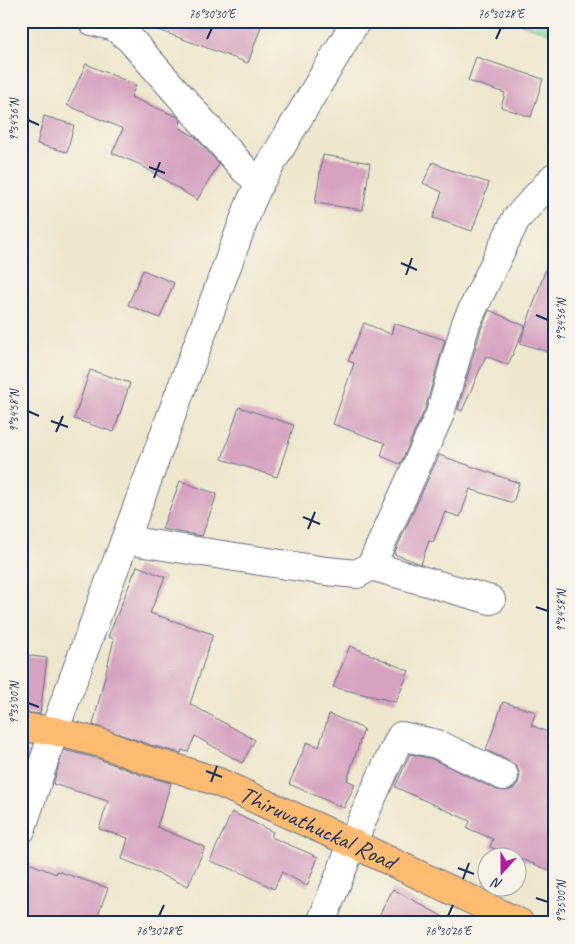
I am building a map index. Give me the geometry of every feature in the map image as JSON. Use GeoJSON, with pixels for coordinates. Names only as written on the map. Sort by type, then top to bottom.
{"type":"FeatureCollection","features":[{"type":"Feature","properties":{"kind":"main road","name":"Thiruvathuckal Road"},"geometry":{"type":"LineString","coordinates":[[21,727],[54,731],[101,743],[146,760],[179,768],[218,782],[520,923]]}},
{"type":"Feature","properties":{"kind":"street"},"geometry":{"type":"LineString","coordinates":[[92,21],[135,30],[245,170],[260,182]]}},
{"type":"Feature","properties":{"kind":"street"},"geometry":{"type":"LineString","coordinates":[[21,830],[54,731],[250,204],[260,182],[356,21]]}},
{"type":"Feature","properties":{"kind":"street"},"geometry":{"type":"LineString","coordinates":[[125,540],[326,571],[357,574],[371,566],[440,414],[466,323],[516,219],[554,177]]}},
{"type":"Feature","properties":{"kind":"street"},"geometry":{"type":"LineString","coordinates":[[371,566],[491,600]]}},
{"type":"Feature","properties":{"kind":"street"},"geometry":{"type":"LineString","coordinates":[[321,923],[378,780],[401,736],[437,744],[504,776]]}},
{"type":"Feature","properties":{"kind":"green space"},"geometry":{"type":"Polygon","coordinates":[[[512,21],[554,21],[554,35],[512,21]]]}},
{"type":"Feature","properties":{"kind":"building"},"geometry":{"type":"Polygon","coordinates":[[[142,21],[263,21],[248,63],[142,24],[142,21]]]}},
{"type":"Feature","properties":{"kind":"building"},"geometry":{"type":"Polygon","coordinates":[[[476,57],[543,79],[531,117],[501,107],[505,93],[468,81],[476,57]]]}},
{"type":"Feature","properties":{"kind":"building"},"geometry":{"type":"Polygon","coordinates":[[[86,64],[136,85],[131,97],[178,117],[181,121],[179,127],[195,137],[219,164],[197,200],[139,164],[112,153],[123,129],[67,105],[86,64]]]}},
{"type":"Feature","properties":{"kind":"building"},"geometry":{"type":"Polygon","coordinates":[[[44,116],[74,125],[67,152],[37,144],[44,116]]]}},
{"type":"Feature","properties":{"kind":"building"},"geometry":{"type":"Polygon","coordinates":[[[323,155],[370,163],[363,210],[315,203],[323,155]]]}},
{"type":"Feature","properties":{"kind":"building"},"geometry":{"type":"Polygon","coordinates":[[[433,162],[489,183],[472,231],[433,218],[442,192],[423,183],[433,162]]]}},
{"type":"Feature","properties":{"kind":"building"},"geometry":{"type":"Polygon","coordinates":[[[550,257],[554,257],[554,354],[520,343],[550,257]]]}},
{"type":"Feature","properties":{"kind":"building"},"geometry":{"type":"Polygon","coordinates":[[[143,270],[174,283],[160,318],[128,305],[143,270]]]}},
{"type":"Feature","properties":{"kind":"building"},"geometry":{"type":"Polygon","coordinates":[[[489,310],[525,326],[508,365],[486,356],[462,411],[458,409],[481,329],[489,310]]]}},
{"type":"Feature","properties":{"kind":"building"},"geometry":{"type":"Polygon","coordinates":[[[364,323],[391,334],[394,323],[445,340],[425,409],[400,464],[381,456],[385,443],[333,424],[354,363],[348,361],[364,323]]]}},
{"type":"Feature","properties":{"kind":"building"},"geometry":{"type":"Polygon","coordinates":[[[90,370],[130,383],[114,432],[74,419],[90,370]]]}},
{"type":"Feature","properties":{"kind":"building"},"geometry":{"type":"Polygon","coordinates":[[[239,407],[294,425],[277,477],[222,459],[239,407]]]}},
{"type":"Feature","properties":{"kind":"building"},"geometry":{"type":"Polygon","coordinates":[[[439,455],[519,483],[513,503],[470,489],[460,517],[445,512],[433,542],[429,541],[421,564],[394,554],[439,455]]]}},
{"type":"Feature","properties":{"kind":"building"},"geometry":{"type":"Polygon","coordinates":[[[180,481],[217,494],[202,536],[162,529],[180,481]]]}},
{"type":"Feature","properties":{"kind":"building"},"geometry":{"type":"Polygon","coordinates":[[[137,566],[165,577],[150,613],[213,634],[190,704],[255,740],[242,763],[195,736],[188,752],[182,750],[181,753],[93,725],[114,639],[108,637],[137,566]]]}},
{"type":"Feature","properties":{"kind":"building"},"geometry":{"type":"Polygon","coordinates":[[[350,646],[409,671],[396,702],[333,687],[350,646]]]}},
{"type":"Feature","properties":{"kind":"building"},"geometry":{"type":"Polygon","coordinates":[[[23,655],[47,658],[40,714],[21,712],[21,669],[23,655]]]}},
{"type":"Feature","properties":{"kind":"building"},"geometry":{"type":"Polygon","coordinates":[[[503,702],[536,712],[531,725],[554,735],[554,872],[528,862],[528,846],[490,846],[493,839],[467,828],[470,821],[395,787],[410,754],[430,758],[497,790],[506,791],[513,789],[518,783],[520,775],[517,767],[486,750],[503,702]]]}},
{"type":"Feature","properties":{"kind":"building"},"geometry":{"type":"Polygon","coordinates":[[[329,714],[364,729],[347,780],[355,784],[344,808],[289,784],[307,742],[319,747],[329,714]]]}},
{"type":"Feature","properties":{"kind":"building"},"geometry":{"type":"Polygon","coordinates":[[[21,750],[30,752],[23,774],[21,774],[21,750]]]}},
{"type":"Feature","properties":{"kind":"building"},"geometry":{"type":"Polygon","coordinates":[[[64,750],[96,758],[141,775],[171,783],[157,827],[205,847],[188,886],[122,859],[128,838],[99,829],[108,801],[53,784],[64,750]]]}},
{"type":"Feature","properties":{"kind":"building"},"geometry":{"type":"Polygon","coordinates":[[[232,812],[273,832],[271,837],[318,857],[307,886],[282,872],[274,889],[244,874],[210,861],[232,812]]]}},
{"type":"Feature","properties":{"kind":"building"},"geometry":{"type":"Polygon","coordinates":[[[21,860],[56,874],[57,871],[108,888],[95,923],[21,923],[21,860]]]}},
{"type":"Feature","properties":{"kind":"building"},"geometry":{"type":"Polygon","coordinates":[[[393,889],[454,923],[375,923],[393,889]]]}}]}
